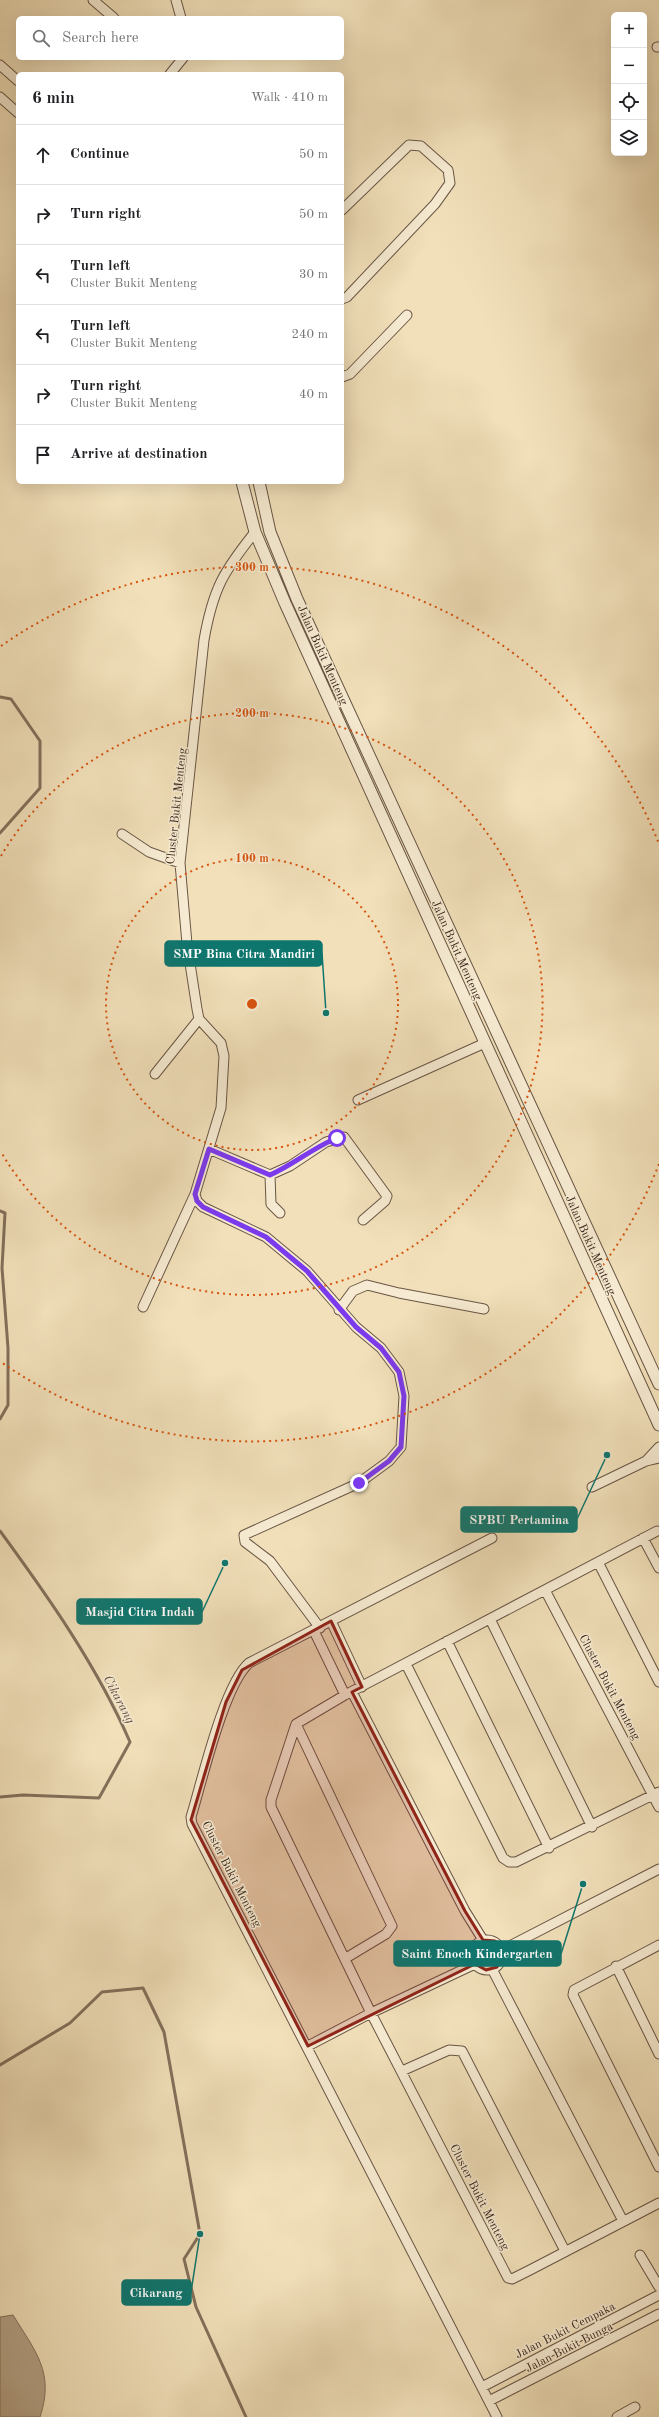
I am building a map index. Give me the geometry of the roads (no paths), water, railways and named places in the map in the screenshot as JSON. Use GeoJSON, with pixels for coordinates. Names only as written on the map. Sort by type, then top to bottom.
{"type":"FeatureCollection","features":[{"type":"Feature","properties":{"kind":"street"},"geometry":{"type":"LineString","coordinates":[[93,0],[112,16]]}},
{"type":"Feature","properties":{"kind":"street"},"geometry":{"type":"LineString","coordinates":[[176,0],[180,16]]}},
{"type":"Feature","properties":{"kind":"street"},"geometry":{"type":"LineString","coordinates":[[172,72],[181,60]]}},
{"type":"Feature","properties":{"kind":"street"},"geometry":{"type":"LineString","coordinates":[[0,65],[16,79]]}},
{"type":"Feature","properties":{"kind":"street"},"geometry":{"type":"LineString","coordinates":[[0,97],[16,111]]}},
{"type":"Feature","properties":{"kind":"street"},"geometry":{"type":"LineString","coordinates":[[344,208],[409,145],[421,146],[448,170],[450,183],[435,204],[347,297],[344,298]]}},
{"type":"Feature","properties":{"kind":"street"},"geometry":{"type":"LineString","coordinates":[[344,376],[350,374],[407,314]]}},
{"type":"Feature","properties":{"kind":"street","name":"Jalan Bukit Menteng"},"geometry":{"type":"LineString","coordinates":[[243,484],[255,532],[659,1425]]}},
{"type":"Feature","properties":{"kind":"street","name":"Jalan Bukit Menteng"},"geometry":{"type":"LineString","coordinates":[[259,484],[270,532],[297,599],[659,1384]]}},
{"type":"Feature","properties":{"kind":"street","name":"Cluster Bukit Menteng"},"geometry":{"type":"LineString","coordinates":[[199,1019],[187,944],[180,863],[204,640],[210,609],[226,569],[255,532]]}},
{"type":"Feature","properties":{"kind":"street"},"geometry":{"type":"LineString","coordinates":[[122,834],[149,852],[180,863]]}},
{"type":"Feature","properties":{"kind":"street"},"geometry":{"type":"LineString","coordinates":[[143,1307],[195,1194],[209,1149],[221,1108],[224,1050],[222,1043],[199,1019],[155,1074]]}},
{"type":"Feature","properties":{"kind":"street"},"geometry":{"type":"LineString","coordinates":[[358,1100],[485,1043]]}},
{"type":"Feature","properties":{"kind":"street"},"geometry":{"type":"LineString","coordinates":[[209,1149],[270,1175],[290,1166],[326,1142],[344,1137],[387,1196],[385,1201],[363,1220]]}},
{"type":"Feature","properties":{"kind":"street"},"geometry":{"type":"LineString","coordinates":[[270,1175],[271,1204],[280,1213]]}},
{"type":"Feature","properties":{"kind":"street"},"geometry":{"type":"LineString","coordinates":[[195,1194],[197,1201],[203,1207],[266,1237],[307,1271],[339,1310],[381,1348],[399,1372],[404,1396],[401,1447],[389,1461],[359,1483],[247,1533],[244,1539],[245,1542],[270,1560],[317,1629],[349,1694],[465,1911],[483,1940]]}},
{"type":"Feature","properties":{"kind":"street"},"geometry":{"type":"LineString","coordinates":[[339,1310],[353,1291],[368,1284],[399,1293],[484,1309]]}},
{"type":"Feature","properties":{"kind":"street"},"geometry":{"type":"LineString","coordinates":[[646,1461],[659,1447]]}},
{"type":"Feature","properties":{"kind":"street"},"geometry":{"type":"LineString","coordinates":[[592,1487],[646,1461],[659,1458]]}},
{"type":"Feature","properties":{"kind":"street"},"geometry":{"type":"LineString","coordinates":[[346,1958],[390,1931],[391,1922],[296,1724],[362,1686],[657,1531]]}},
{"type":"Feature","properties":{"kind":"street","name":"Cluster Bukit Menteng"},"geometry":{"type":"LineString","coordinates":[[492,1538],[249,1663],[242,1670],[226,1702],[191,1817],[192,1824],[308,2046],[497,2417]]}},
{"type":"Feature","properties":{"kind":"street"},"geometry":{"type":"LineString","coordinates":[[643,1538],[659,1568]]}},
{"type":"Feature","properties":{"kind":"street"},"geometry":{"type":"LineString","coordinates":[[598,1562],[659,1682]]}},
{"type":"Feature","properties":{"kind":"street","name":"Cluster Bukit Menteng"},"geometry":{"type":"LineString","coordinates":[[545,1590],[656,1794],[659,1807]]}},
{"type":"Feature","properties":{"kind":"street"},"geometry":{"type":"LineString","coordinates":[[490,1619],[592,1827]]}},
{"type":"Feature","properties":{"kind":"street"},"geometry":{"type":"LineString","coordinates":[[331,1621],[362,1686]]}},
{"type":"Feature","properties":{"kind":"street"},"geometry":{"type":"LineString","coordinates":[[447,1642],[548,1848]]}},
{"type":"Feature","properties":{"kind":"street"},"geometry":{"type":"LineString","coordinates":[[406,1664],[503,1858],[509,1862],[516,1862],[548,1848],[656,1794]]}},
{"type":"Feature","properties":{"kind":"street","name":"Cluster Bukit Menteng"},"geometry":{"type":"LineString","coordinates":[[296,1724],[271,1800],[271,1807],[346,1958],[371,2012],[508,2278],[512,2279],[659,2203]]}},
{"type":"Feature","properties":{"kind":"street"},"geometry":{"type":"LineString","coordinates":[[502,1950],[659,1869]]}},
{"type":"Feature","properties":{"kind":"street"},"geometry":{"type":"LineString","coordinates":[[483,1940],[495,1941],[502,1950],[501,1962],[492,1970],[486,1970],[476,1964],[473,1959],[474,1947],[483,1940]]}},
{"type":"Feature","properties":{"kind":"street"},"geometry":{"type":"LineString","coordinates":[[659,1945],[616,1966],[574,1990],[573,2000],[659,2167]]}},
{"type":"Feature","properties":{"kind":"street"},"geometry":{"type":"LineString","coordinates":[[308,2046],[371,2012],[476,1964]]}},
{"type":"Feature","properties":{"kind":"street"},"geometry":{"type":"LineString","coordinates":[[616,1966],[659,2054]]}},
{"type":"Feature","properties":{"kind":"street"},"geometry":{"type":"LineString","coordinates":[[492,1970],[623,2222]]}},
{"type":"Feature","properties":{"kind":"street"},"geometry":{"type":"LineString","coordinates":[[402,2071],[449,2050],[458,2049],[466,2055],[566,2251]]}},
{"type":"Feature","properties":{"kind":"street"},"geometry":{"type":"LineString","coordinates":[[640,2255],[659,2287]]}},
{"type":"Feature","properties":{"kind":"street","name":"Jalan Bukit Cempaka"},"geometry":{"type":"LineString","coordinates":[[482,2387],[659,2295]]}},
{"type":"Feature","properties":{"kind":"street","name":"Jalan Bukit Bunga"},"geometry":{"type":"LineString","coordinates":[[489,2401],[659,2314]]}},
{"type":"Feature","properties":{"kind":"street"},"geometry":{"type":"LineString","coordinates":[[617,2417],[635,2407]]}},
{"type":"Feature","properties":{"kind":"waterway","name":"Cikarang"},"geometry":{"type":"LineString","coordinates":[[0,697],[11,699],[40,741],[40,788],[0,833]]}},
{"type":"Feature","properties":{"kind":"waterway","name":"Cikarang"},"geometry":{"type":"LineString","coordinates":[[0,1211],[5,1213],[2,1268],[8,1348],[8,1405],[0,1419]]}},
{"type":"Feature","properties":{"kind":"waterway","name":"Cikarang"},"geometry":{"type":"LineString","coordinates":[[0,1531],[71,1633],[103,1686],[130,1742],[99,1798],[23,1795],[0,1797]]}},
{"type":"Feature","properties":{"kind":"waterway","name":"Cikarang"},"geometry":{"type":"LineString","coordinates":[[0,2065],[70,2023],[102,1992],[143,1988],[164,2032],[200,2234],[184,2259],[196,2307],[246,2417]]}},
{"type":"Feature","properties":{"kind":"place","name":"SMP Bina Citra Mandiri"},"geometry":{"type":"Point","coordinates":[326,1013]}},
{"type":"Feature","properties":{"kind":"place","name":"SPBU Pertamina"},"geometry":{"type":"Point","coordinates":[607,1455]}},
{"type":"Feature","properties":{"kind":"place","name":"Masjid Citra Indah"},"geometry":{"type":"Point","coordinates":[225,1563]}},
{"type":"Feature","properties":{"kind":"place","name":"Saint Enoch Kindergarten"},"geometry":{"type":"Point","coordinates":[583,1884]}},
{"type":"Feature","properties":{"kind":"place","name":"Cikarang"},"geometry":{"type":"Point","coordinates":[200,2234]}}]}
